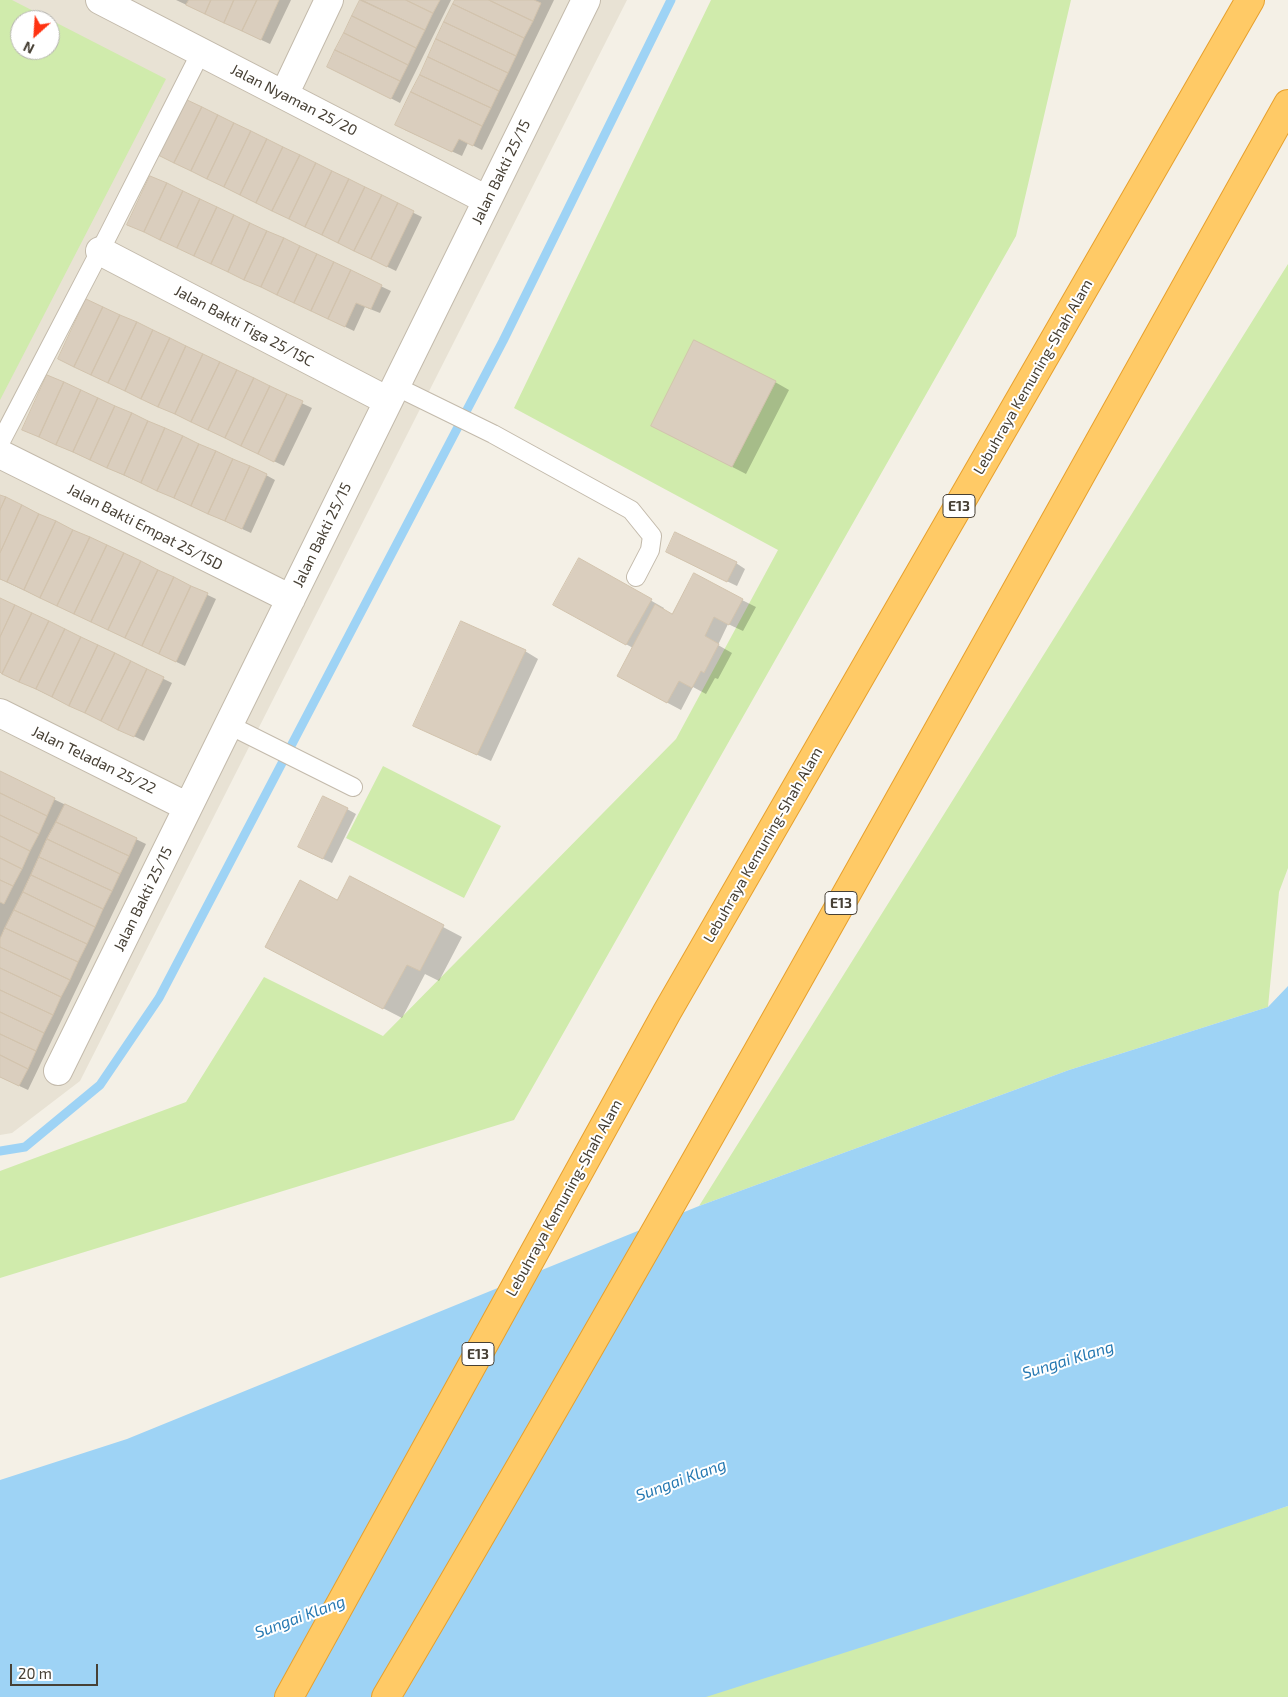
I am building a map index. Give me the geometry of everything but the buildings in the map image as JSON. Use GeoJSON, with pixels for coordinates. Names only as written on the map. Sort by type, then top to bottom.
{"type":"FeatureCollection","features":[{"type":"Feature","properties":{"kind":"highway","name":"Lebuhraya Kemuning-Shah Alam"},"geometry":{"type":"LineString","coordinates":[[289,1697],[667,1012],[1250,0]]}},
{"type":"Feature","properties":{"kind":"highway","name":"E13"},"geometry":{"type":"LineString","coordinates":[[386,1697],[515,1478],[743,1077],[1288,104]]}},
{"type":"Feature","properties":{"kind":"street","name":"Jalan Nyaman 25/20"},"geometry":{"type":"LineString","coordinates":[[100,0],[488,200]]}},
{"type":"Feature","properties":{"kind":"street"},"geometry":{"type":"LineString","coordinates":[[284,95],[329,0]]}},
{"type":"Feature","properties":{"kind":"street","name":"Jalan Bakti 25/15"},"geometry":{"type":"LineString","coordinates":[[58,1071],[586,0]]}},
{"type":"Feature","properties":{"kind":"street","name":"Jalan Bakti Tiga 25/15C"},"geometry":{"type":"LineString","coordinates":[[100,252],[392,394]]}},
{"type":"Feature","properties":{"kind":"street","name":"Jalan Bakti Empat 25/15D"},"geometry":{"type":"LineString","coordinates":[[0,454],[291,599]]}},
{"type":"Feature","properties":{"kind":"street","name":"Jalan Teladan 25/22"},"geometry":{"type":"LineString","coordinates":[[0,713],[188,807]]}},
{"type":"Feature","properties":{"kind":"lane"},"geometry":{"type":"LineString","coordinates":[[0,443],[100,252],[201,52]]}},
{"type":"Feature","properties":{"kind":"lane"},"geometry":{"type":"LineString","coordinates":[[392,394],[430,403],[493,434],[631,510],[652,536],[650,550],[636,577]]}},
{"type":"Feature","properties":{"kind":"lane"},"geometry":{"type":"LineString","coordinates":[[229,724],[353,787]]}},
{"type":"Feature","properties":{"kind":"shaded area"},"geometry":{"type":"Polygon","coordinates":[[[0,0],[627,0],[80,1081],[12,1133],[0,1135],[0,0]]]}},
{"type":"Feature","properties":{"kind":"green space"},"geometry":{"type":"Polygon","coordinates":[[[0,0],[12,0],[31,10],[10,10],[10,60],[60,60],[60,25],[166,79],[0,400],[0,0]]]}},
{"type":"Feature","properties":{"kind":"green space"},"geometry":{"type":"Polygon","coordinates":[[[711,0],[1071,0],[1016,236],[514,1120],[0,1278],[0,1171],[186,1102],[264,977],[383,1036],[676,739],[778,550],[514,408],[711,0]]]}},
{"type":"Feature","properties":{"kind":"green space"},"geometry":{"type":"Polygon","coordinates":[[[1288,264],[1288,868],[1279,892],[1268,1007],[1069,1070],[699,1206],[1288,264]]]}},
{"type":"Feature","properties":{"kind":"green space"},"geometry":{"type":"Polygon","coordinates":[[[383,766],[501,826],[464,898],[346,838],[383,766]]]}},
{"type":"Feature","properties":{"kind":"green space"},"geometry":{"type":"Polygon","coordinates":[[[1288,1506],[1288,1697],[698,1697],[1288,1506]]]}},
{"type":"Feature","properties":{"kind":"water","name":"Sungai Klang"},"geometry":{"type":"Polygon","coordinates":[[[1288,986],[1288,1506],[1022,1596],[706,1697],[0,1697],[0,1480],[127,1439],[699,1206],[1069,1070],[1268,1007],[1288,986]]]}},
{"type":"Feature","properties":{"kind":"waterway"},"geometry":{"type":"LineString","coordinates":[[0,1151],[25,1147],[100,1085],[159,998],[503,341],[671,0]]}}]}
